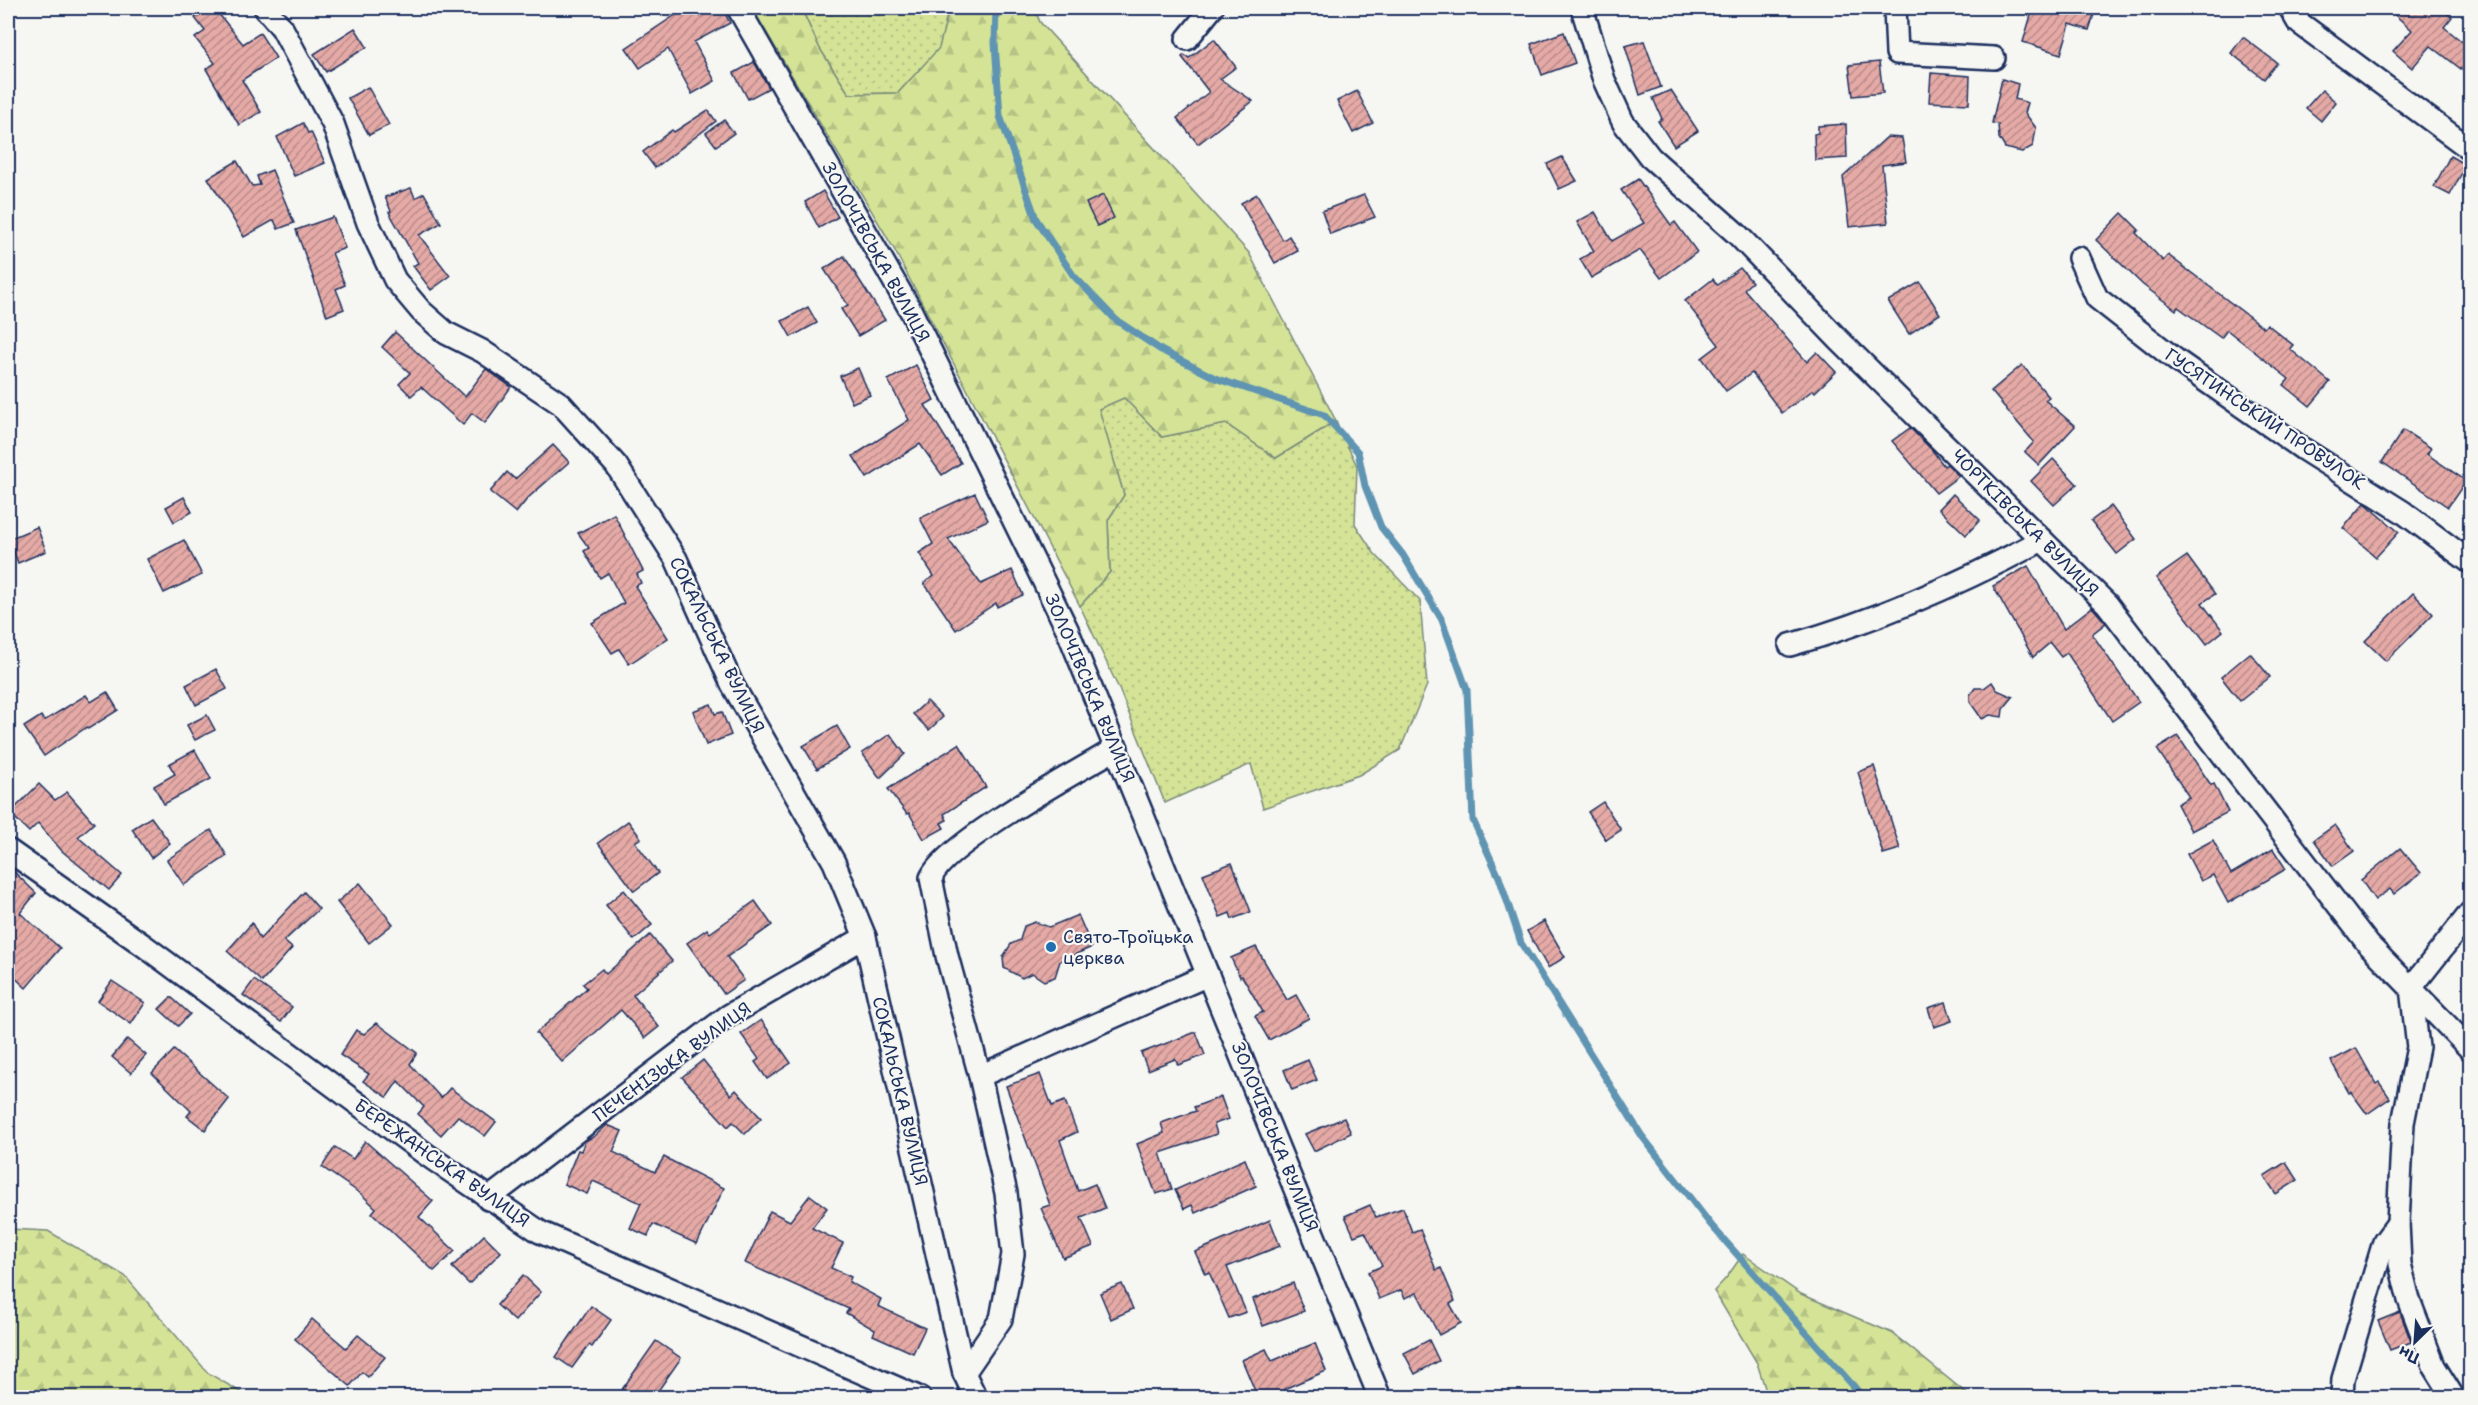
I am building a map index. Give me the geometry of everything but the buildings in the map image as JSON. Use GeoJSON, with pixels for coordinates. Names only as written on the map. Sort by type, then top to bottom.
{"type":"FeatureCollection","features":[{"type":"Feature","properties":{"kind":"street","name":"СОКАЛЬСЬКА ВУЛИЦЯ"},"geometry":{"type":"LineString","coordinates":[[265,8],[282,28],[333,124],[368,223],[395,280],[421,311],[446,333],[482,351],[561,404],[616,465],[676,559],[732,684],[834,862],[865,938],[964,1372],[976,1398]]}},
{"type":"Feature","properties":{"kind":"street","name":"ЗОЛОЧІВСЬКА ВУЛИЦЯ"},"geometry":{"type":"LineString","coordinates":[[738,8],[911,310],[1067,629],[1380,1398]]}},
{"type":"Feature","properties":{"kind":"street"},"geometry":{"type":"LineString","coordinates":[[1187,39],[1212,8]]}},
{"type":"Feature","properties":{"kind":"street","name":"ЧОРТКІВСЬКА ВУЛИЦЯ"},"geometry":{"type":"LineString","coordinates":[[1582,8],[1604,80],[1623,122],[1650,157],[1738,235],[1839,340],[2108,604],[2368,944],[2470,1049]]}},
{"type":"Feature","properties":{"kind":"street"},"geometry":{"type":"LineString","coordinates":[[1895,8],[1897,53],[1994,58]]}},
{"type":"Feature","properties":{"kind":"street"},"geometry":{"type":"LineString","coordinates":[[2289,8],[2298,22],[2470,149]]}},
{"type":"Feature","properties":{"kind":"street","name":"ГУСЯТИНСЬКИЙ ПРОВУЛОК"},"geometry":{"type":"LineString","coordinates":[[2079,258],[2097,298],[2167,353],[2302,449],[2403,512],[2470,562]]}},
{"type":"Feature","properties":{"kind":"street"},"geometry":{"type":"LineString","coordinates":[[1790,645],[1831,633],[1967,580],[2042,540]]}},
{"type":"Feature","properties":{"kind":"street"},"geometry":{"type":"LineString","coordinates":[[964,1372],[1001,1319],[1013,1254],[1006,1193],[980,1076],[932,890],[931,878],[934,870],[945,858],[1023,803],[1117,748]]}},
{"type":"Feature","properties":{"kind":"street","name":"БЕРЕЖАНСЬКА ВУЛИЦЯ"},"geometry":{"type":"LineString","coordinates":[[8,850],[152,952],[489,1199],[550,1236],[920,1398]]}},
{"type":"Feature","properties":{"kind":"street"},"geometry":{"type":"LineString","coordinates":[[2454,1398],[2434,1366],[2409,1300],[2400,1264],[2398,1223],[2403,1123],[2418,1047],[2411,988],[2470,913]]}},
{"type":"Feature","properties":{"kind":"street","name":"ПЕЧЕНІЗЬКА ВУЛИЦЯ"},"geometry":{"type":"LineString","coordinates":[[489,1199],[728,1016],[865,938]]}},
{"type":"Feature","properties":{"kind":"street"},"geometry":{"type":"LineString","coordinates":[[980,1076],[1208,975]]}},
{"type":"Feature","properties":{"kind":"street"},"geometry":{"type":"LineString","coordinates":[[2343,1398],[2343,1379],[2384,1242],[2398,1223]]}},
{"type":"Feature","properties":{"kind":"green space"},"geometry":{"type":"Polygon","coordinates":[[[752,8],[801,8],[820,49],[849,94],[898,93],[939,48],[949,8],[1034,8],[1040,22],[1249,253],[1336,421],[1276,458],[1226,424],[1162,437],[1124,398],[1099,409],[1124,495],[1108,520],[1110,572],[1080,606],[894,249],[752,8]]]}},
{"type":"Feature","properties":{"kind":"green space"},"geometry":{"type":"Polygon","coordinates":[[[801,8],[949,8],[940,48],[898,93],[849,94],[820,49],[801,8]]]}},
{"type":"Feature","properties":{"kind":"green space"},"geometry":{"type":"Polygon","coordinates":[[[1124,397],[1162,437],[1226,424],[1276,458],[1336,421],[1357,466],[1355,524],[1374,553],[1420,601],[1427,685],[1400,750],[1359,775],[1263,808],[1251,764],[1165,803],[1119,689],[1080,606],[1110,572],[1108,520],[1124,495],[1098,409],[1124,397]]]}},
{"type":"Feature","properties":{"kind":"green space"},"geometry":{"type":"Polygon","coordinates":[[[8,1229],[48,1231],[125,1276],[208,1373],[249,1397],[8,1397],[8,1229]]]}},
{"type":"Feature","properties":{"kind":"green space"},"geometry":{"type":"Polygon","coordinates":[[[1743,1254],[1801,1294],[1892,1333],[1971,1397],[1768,1397],[1757,1363],[1714,1291],[1743,1254]]]}},
{"type":"Feature","properties":{"kind":"waterway"},"geometry":{"type":"LineString","coordinates":[[996,8],[995,43],[1000,116],[1036,219],[1073,275],[1116,320],[1161,350],[1215,378],[1324,415],[1358,452],[1365,486],[1381,527],[1403,555],[1442,620],[1467,690],[1473,820],[1499,877],[1521,943],[1642,1136],[1711,1225],[1864,1398]]}},
{"type":"Feature","properties":{"kind":"place","name":"Свято-Троїцька церква"},"geometry":{"type":"Point","coordinates":[1051,947]}}]}
